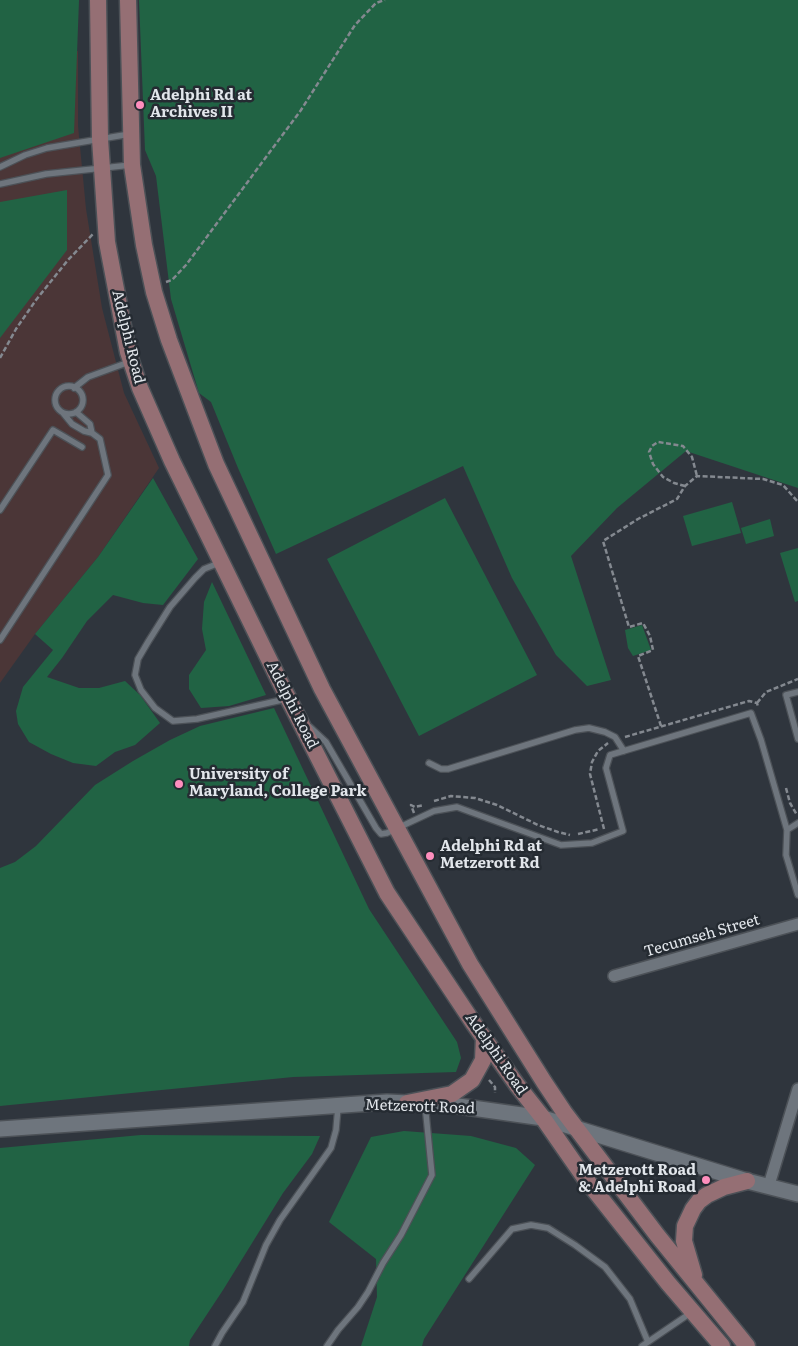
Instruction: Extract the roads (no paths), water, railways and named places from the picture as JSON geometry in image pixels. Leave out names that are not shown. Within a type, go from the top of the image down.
[{"type":"main road","name":"Adelphi Road","points":[[98,0],[100,139],[105,223],[116,291],[131,362],[140,388],[172,461],[288,698],[388,892],[517,1085],[543,1118],[584,1177],[722,1346]]},
{"type":"main road","name":"Adelphi Road","points":[[128,0],[132,165],[144,245],[153,287],[169,340],[216,464],[322,689],[470,964],[574,1126],[657,1235],[747,1346]]},
{"type":"main road","points":[[407,1103],[452,1094],[472,1080],[483,1060],[484,1037]]},
{"type":"main road","points":[[697,1284],[684,1241],[685,1226],[693,1209],[707,1195],[724,1187],[747,1181]]},
{"type":"street","name":"Tecumseh Street","points":[[614,976],[798,924]]},
{"type":"street","points":[[769,1185],[798,1089]]},
{"type":"street","name":"Metzerott Road","points":[[0,1129],[387,1102],[451,1105],[543,1118],[574,1126],[747,1181],[769,1185],[798,1194]]},
{"type":"lane","points":[[0,167],[25,155],[47,148],[132,133]]},
{"type":"lane","points":[[0,184],[46,174],[132,165]]},
{"type":"lane","points":[[74,388],[88,377],[131,362]]},
{"type":"lane","points":[[0,640],[108,475],[100,439],[92,433],[84,432],[72,424],[58,410],[56,405],[56,395],[64,387],[74,388],[81,394],[83,401],[81,408],[76,412],[63,413]]},
{"type":"lane","points":[[76,412],[90,424],[92,433]]},
{"type":"lane","points":[[0,510],[53,430],[82,447]]},
{"type":"lane","points":[[221,562],[204,569],[195,578],[170,608],[148,642],[138,659],[135,675],[141,690],[155,708],[173,721],[197,719],[288,698]]},
{"type":"lane","points":[[798,692],[786,695],[798,739]]},
{"type":"lane","points":[[297,715],[326,742],[381,834],[387,833],[434,810],[457,807],[561,844],[592,843],[623,831],[606,768],[610,756],[750,713],[761,740],[787,830],[786,855],[798,895]]},
{"type":"lane","points":[[429,763],[441,769],[448,769],[575,730],[589,728],[605,732],[618,739],[624,751]]},
{"type":"lane","points":[[787,830],[798,822]]},
{"type":"lane","points":[[327,1346],[368,1292],[383,1262],[401,1235],[432,1175],[425,1104]]},
{"type":"lane","points":[[215,1346],[243,1302],[266,1245],[280,1220],[331,1148],[336,1130],[338,1105]]},
{"type":"lane","points":[[469,1279],[512,1228],[531,1225],[548,1228],[604,1267],[630,1299],[648,1342]]},
{"type":"lane","points":[[642,1346],[693,1312]]},
{"type":"place","name":"Adelphi Rd at Archives II","points":[[140,105]]},
{"type":"place","name":"University of Maryland, College Park","points":[[179,784]]},
{"type":"place","name":"Adelphi Rd at Metzerott Rd","points":[[430,856]]},
{"type":"place","name":"Metzerott Road & Adelphi Road","points":[[706,1180]]}]
